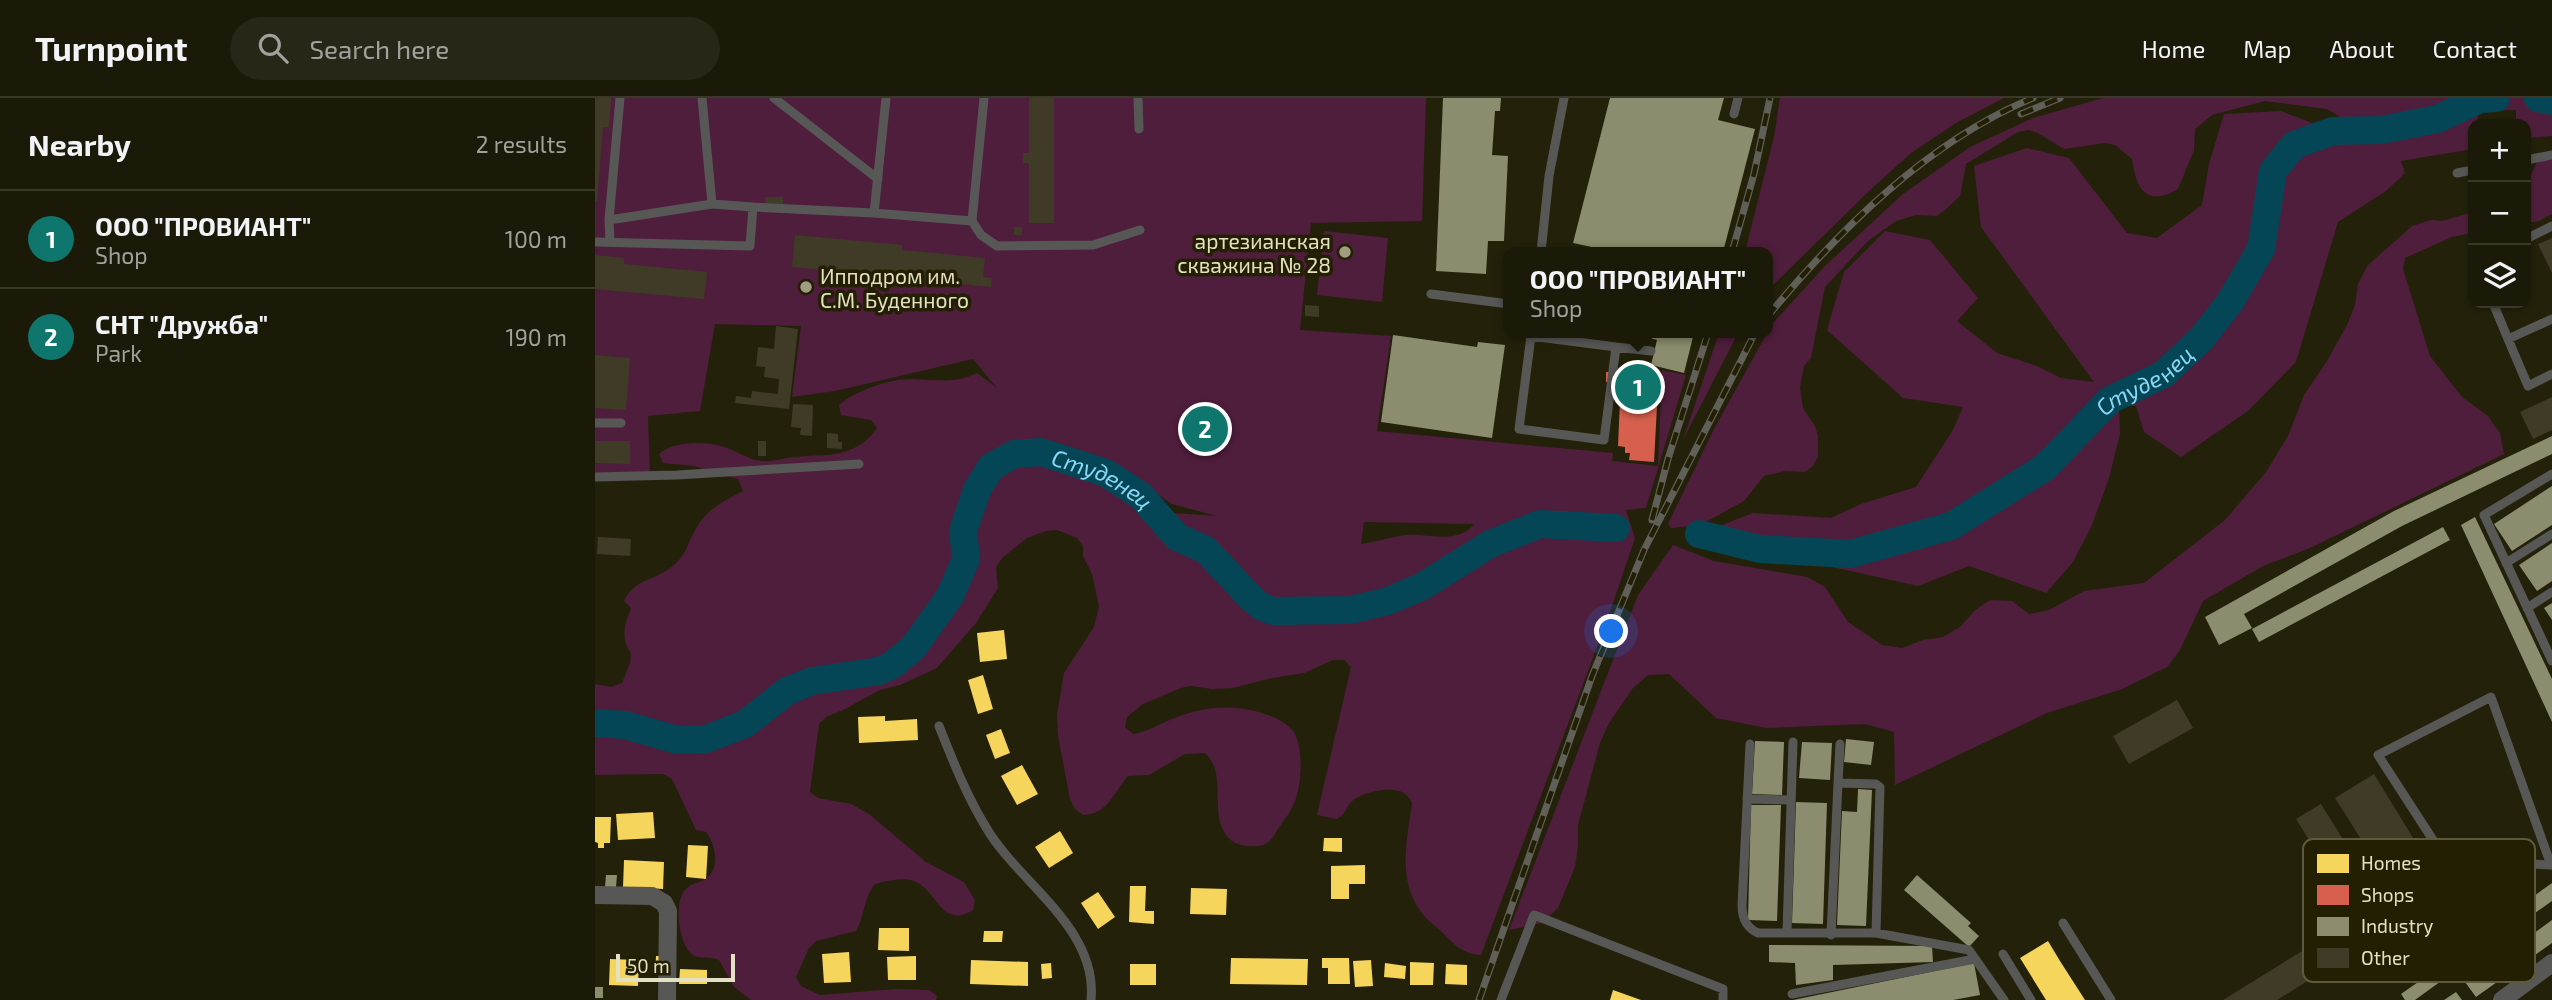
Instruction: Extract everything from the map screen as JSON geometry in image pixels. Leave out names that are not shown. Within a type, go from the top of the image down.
[{"type":"street","points":[[595,895],[652,896],[664,903],[668,911],[667,1000]]},
{"type":"street","points":[[2535,976],[2552,963]]},
{"type":"street","points":[[2503,1000],[2527,982]]},
{"type":"lane","points":[[610,241],[609,220],[620,98]]},
{"type":"lane","points":[[702,98],[712,204]]},
{"type":"lane","points":[[774,98],[878,179]]},
{"type":"lane","points":[[874,213],[887,98]]},
{"type":"lane","points":[[984,98],[972,221],[981,235],[997,246],[1093,245],[1140,230]]},
{"type":"lane","points":[[1138,98],[1139,129]]},
{"type":"lane","points":[[1542,247],[1549,176],[1564,98]]},
{"type":"lane","points":[[1734,114],[1738,98]]},
{"type":"lane","points":[[2531,159],[2552,155]]},
{"type":"lane","points":[[2457,173],[2468,171]]},
{"type":"lane","points":[[609,220],[712,204],[972,221]]},
{"type":"lane","points":[[595,243],[610,241],[750,246],[753,207]]},
{"type":"lane","points":[[2531,236],[2552,226]]},
{"type":"lane","points":[[1431,294],[1503,303]]},
{"type":"lane","points":[[2495,308],[2528,386],[2552,374]]},
{"type":"lane","points":[[2508,339],[2552,319]]},
{"type":"lane","points":[[1530,338],[1519,429],[1604,440],[1616,347]]},
{"type":"lane","points":[[1557,338],[1651,351]]},
{"type":"lane","points":[[595,423],[621,423]]},
{"type":"lane","points":[[595,477],[859,464]]},
{"type":"lane","points":[[2552,474],[2484,514],[2552,661]]},
{"type":"lane","points":[[2506,563],[2552,534]]},
{"type":"lane","points":[[2527,608],[2552,592]]},
{"type":"lane","points":[[2432,839],[2378,755],[2491,697],[2552,865]]},
{"type":"lane","points":[[939,726],[966,790],[988,831],[1055,910],[1078,943],[1093,982],[1091,1000]]},
{"type":"lane","points":[[1787,932],[1793,742]]},
{"type":"lane","points":[[1750,744],[1742,914],[1747,925],[1758,933],[1876,933],[1969,950],[2004,1000]]},
{"type":"lane","points":[[1831,934],[1840,744]]},
{"type":"lane","points":[[1839,783],[1876,784],[1881,787],[1876,933]]},
{"type":"lane","points":[[1747,799],[1791,800]]},
{"type":"lane","points":[[1501,1000],[1534,915],[1723,989],[1723,1000]]},
{"type":"lane","points":[[2063,923],[2111,1000]]},
{"type":"lane","points":[[2003,954],[2031,1000]]},
{"type":"lane","points":[[1792,994],[1975,959]]},
{"type":"shaded area","points":[[595,98],[1426,98],[1422,221],[1311,223],[1300,330],[1391,336],[1377,431],[1613,453],[1612,461],[1658,466],[1662,370],[1686,375],[1646,508],[1626,510],[1635,538],[1609,615],[1481,955],[1464,951],[1454,944],[1425,917],[1414,899],[1406,873],[1406,845],[1412,803],[1406,795],[1393,790],[1378,791],[1356,798],[1337,819],[1317,815],[1351,667],[1344,660],[1333,660],[1304,673],[1233,688],[1181,688],[1143,704],[1127,717],[1125,727],[1133,734],[1187,714],[1219,708],[1258,712],[1274,717],[1288,726],[1297,737],[1299,746],[1299,787],[1290,812],[1266,844],[1239,844],[1224,832],[1218,810],[1216,773],[1205,753],[1185,754],[1149,775],[1128,776],[1099,811],[1083,815],[1075,809],[1070,799],[1058,736],[1057,715],[1064,673],[1094,627],[1099,606],[1092,574],[1083,556],[1083,546],[1077,538],[1057,530],[1027,538],[1002,558],[996,567],[998,588],[976,623],[937,668],[900,685],[880,690],[826,717],[819,724],[810,792],[818,798],[851,804],[869,814],[926,862],[964,882],[975,900],[973,910],[963,915],[954,915],[947,912],[929,892],[914,881],[900,879],[875,884],[856,931],[816,941],[809,948],[796,977],[801,986],[820,995],[896,989],[929,990],[937,996],[936,1000],[751,1000],[734,987],[719,960],[693,955],[684,942],[679,923],[682,896],[689,886],[709,876],[715,864],[715,857],[709,837],[706,832],[696,830],[672,779],[663,774],[595,775],[595,684],[611,687],[622,683],[630,663],[631,653],[625,631],[631,608],[624,601],[640,583],[668,570],[679,560],[698,524],[709,512],[743,491],[738,479],[694,466],[663,463],[659,454],[680,444],[697,443],[721,446],[762,461],[840,453],[859,445],[877,428],[871,420],[841,415],[839,405],[864,390],[893,381],[953,380],[977,373],[997,388],[973,359],[835,391],[792,397],[801,326],[715,324],[700,411],[648,416],[650,473],[595,474]],"holes":[[[1076,450],[1130,476],[1172,504],[1217,516],[1172,513],[1084,459]],[[1364,522],[1474,524],[1460,534],[1451,536],[1405,535],[1361,544]]]},
{"type":"shaded area","points":[[1780,98],[2004,98],[1956,123],[1911,153],[1773,285],[1773,247],[1746,247],[1774,137]]},
{"type":"shaded area","points":[[2103,98],[2552,98],[2552,136],[2531,138],[2531,119],[2516,119],[2516,110],[2478,111],[2477,119],[2468,119],[2468,150],[2401,161],[2405,173],[2386,191],[2338,222],[2296,362],[2248,411],[2181,457],[2144,432],[2136,406],[2119,406],[2120,434],[2109,478],[2092,525],[2073,562],[2046,593],[1969,566],[1918,586],[1823,565],[1744,559],[1699,534],[1753,513],[1831,518],[1861,504],[1916,487],[1953,430],[1963,407],[1903,398],[1827,330],[1844,272],[1885,231],[1930,240],[1978,298],[1957,321],[1997,353],[2037,366],[2061,378],[2094,382],[1981,227],[1974,166],[2027,148],[2069,158],[2127,233],[2157,238],[2202,205],[2209,164],[2224,114],[2281,111],[2333,131],[2352,130],[2344,119],[2327,109],[2265,101],[2212,115],[2195,129],[2194,150],[2178,189],[2158,196],[2150,196],[2145,192],[2136,179],[2132,159],[2115,145],[2105,143],[2064,149],[2038,133],[2028,130],[2018,132],[1966,164],[1960,196],[1945,210],[1937,216],[1916,215],[1896,221],[1868,241],[1825,287],[1811,358],[1804,366],[1800,387],[1803,408],[1818,436],[1818,457],[1813,466],[1805,472],[1785,471],[1764,476],[1744,501],[1700,525],[1671,528],[1668,524],[1714,429],[1764,338],[1773,338],[1773,323],[1825,266],[1903,194],[1970,147],[2033,118]]},
{"type":"shaded area","points":[[2552,159],[2552,214],[2531,222],[2531,175],[2537,162]]},
{"type":"shaded area","points":[[2468,213],[2468,234],[2452,237],[2405,258],[2403,269],[2430,356],[2462,397],[2488,416],[2500,433],[2504,454],[2310,548],[2263,566],[2203,601],[2180,650],[2167,667],[2122,689],[2047,713],[1895,785],[1894,732],[1865,724],[1766,728],[1716,718],[1669,674],[1648,675],[1633,688],[1609,723],[1600,743],[1578,825],[1575,867],[1558,908],[1542,923],[1509,930],[1638,595],[1673,545],[1714,561],[1807,577],[1825,587],[1848,622],[1882,645],[1902,648],[1923,640],[1943,637],[1960,627],[1974,611],[1990,600],[2012,601],[2029,614],[2049,610],[2084,591],[2144,583],[2225,520],[2266,472],[2288,436],[2304,395],[2347,325],[2355,305],[2358,284],[2368,265],[2412,226],[2431,220],[2442,221]]},
{"type":"shaded area","points":[[1324,231],[1388,238],[1382,302],[1317,295]]},
{"type":"shaded area","points":[[1717,338],[1735,338],[1683,440]]},
{"type":"building: Homes","points":[[1004,630],[1007,659],[980,662],[977,633]]},
{"type":"building: Homes","points":[[983,675],[993,709],[978,714],[968,680]]},
{"type":"building: Homes","points":[[885,716],[885,721],[917,719],[918,740],[859,743],[858,717]]},
{"type":"building: Homes","points":[[1001,729],[1010,753],[995,759],[986,735]]},
{"type":"building: Homes","points":[[1022,765],[1038,794],[1017,805],[1001,776]]},
{"type":"building: Homes","points":[[653,812],[655,838],[618,840],[616,814]]},
{"type":"building: Homes","points":[[595,817],[611,817],[610,843],[604,843],[604,848],[598,848],[598,843],[595,842]]},
{"type":"building: Homes","points":[[1060,831],[1073,853],[1049,868],[1035,847]]},
{"type":"building: Homes","points":[[1324,838],[1342,838],[1342,852],[1323,851]]},
{"type":"building: Homes","points":[[688,845],[708,846],[706,879],[686,877]]},
{"type":"building: Homes","points":[[624,860],[664,862],[663,889],[623,887]]},
{"type":"building: Homes","points":[[1365,865],[1365,884],[1349,884],[1349,899],[1331,899],[1331,866]]},
{"type":"building: Homes","points":[[1130,886],[1146,886],[1145,911],[1154,911],[1154,924],[1129,922]]},
{"type":"building: Homes","points":[[1191,888],[1227,889],[1226,915],[1190,914]]},
{"type":"building: Homes","points":[[1098,892],[1115,917],[1098,929],[1081,903]]},
{"type":"building: Homes","points":[[879,928],[909,928],[909,951],[878,950]]},
{"type":"building: Homes","points":[[984,931],[1003,931],[1002,942],[983,942]]},
{"type":"building: Homes","points":[[2048,941],[2085,1000],[2046,1000],[2020,958]]},
{"type":"building: Homes","points":[[849,952],[851,982],[824,983],[822,954]]},
{"type":"building: Homes","points":[[656,956],[662,956],[662,973],[655,973]]},
{"type":"building: Homes","points":[[916,956],[916,980],[888,980],[887,957]]},
{"type":"building: Homes","points":[[1231,958],[1308,959],[1307,985],[1230,984]]},
{"type":"building: Homes","points":[[1322,958],[1349,958],[1350,984],[1328,984],[1328,968],[1322,968]]},
{"type":"building: Homes","points":[[610,959],[639,960],[638,986],[609,985]]},
{"type":"building: Homes","points":[[971,960],[1028,962],[1028,986],[970,984]]},
{"type":"building: Homes","points":[[1371,960],[1373,986],[1355,987],[1353,961]]},
{"type":"building: Homes","points":[[1410,962],[1434,963],[1433,985],[1410,985]]},
{"type":"building: Homes","points":[[1051,963],[1052,978],[1042,979],[1041,964]]},
{"type":"building: Homes","points":[[1385,963],[1406,966],[1405,979],[1384,977]]},
{"type":"building: Homes","points":[[1130,964],[1156,964],[1156,985],[1130,985]]},
{"type":"building: Homes","points":[[1446,964],[1467,965],[1467,985],[1445,984]]},
{"type":"building: Homes","points":[[680,969],[707,970],[707,984],[679,984]]},
{"type":"building: Homes","points":[[1613,990],[1641,1000],[1610,1000]]},
{"type":"building: Shops","points":[[1632,364],[1642,364],[1642,368],[1659,369],[1654,462],[1629,460],[1630,453],[1625,453],[1625,447],[1618,446],[1620,400],[1611,399],[1612,383],[1606,382],[1606,372],[1622,373],[1622,367],[1632,368]]},
{"type":"building: Industry","points":[[1443,98],[1501,98],[1500,111],[1495,111],[1492,155],[1508,156],[1504,241],[1488,241],[1486,274],[1436,271]]},
{"type":"building: Industry","points":[[1610,98],[1724,98],[1718,120],[1755,129],[1724,247],[1591,247],[1573,243]]},
{"type":"building: Industry","points":[[1393,335],[1477,347],[1478,342],[1505,345],[1492,438],[1381,422]]},
{"type":"building: Industry","points":[[1649,338],[1693,338],[1684,373],[1651,365],[1657,340]]},
{"type":"building: Industry","points":[[2552,436],[2552,454],[2402,526],[2244,614],[2252,628],[2219,645],[2205,617],[2394,511]]},
{"type":"building: Industry","points":[[2552,486],[2552,525],[2512,551],[2494,524]]},
{"type":"building: Industry","points":[[2475,517],[2552,679],[2552,722],[2461,525]]},
{"type":"building: Industry","points":[[2443,527],[2450,540],[2259,642],[2252,629]]},
{"type":"building: Industry","points":[[2552,543],[2552,581],[2537,591],[2519,565]]},
{"type":"building: Industry","points":[[2552,603],[2552,620],[2544,608]]},
{"type":"building: Industry","points":[[1846,739],[1874,742],[1871,765],[1844,762]]},
{"type":"building: Industry","points":[[1755,741],[1784,742],[1782,795],[1752,794]]},
{"type":"building: Industry","points":[[1802,742],[1832,743],[1830,780],[1799,778]]},
{"type":"building: Industry","points":[[1858,789],[1872,790],[1866,926],[1837,925],[1842,811],[1857,812]]},
{"type":"building: Industry","points":[[1796,802],[1827,803],[1823,924],[1792,923]]},
{"type":"building: Industry","points":[[1751,805],[1781,805],[1777,921],[1748,920]]},
{"type":"building: Industry","points":[[606,875],[617,875],[616,887],[605,887]]},
{"type":"building: Industry","points":[[1917,875],[1971,923],[1968,926],[1979,936],[1969,947],[1904,890]]},
{"type":"building: Industry","points":[[2552,883],[2552,901],[2535,913],[2535,895]]},
{"type":"building: Industry","points":[[2552,920],[2552,943],[2535,955],[2535,933]]},
{"type":"building: Industry","points":[[1769,945],[1932,946],[1933,962],[1833,965],[1833,980],[1796,985],[1795,963],[1769,962]]},
{"type":"building: Industry","points":[[1974,963],[1980,995],[1953,1000],[1793,1000]]},
{"type":"building: Industry","points":[[2418,982],[2440,982],[2415,1000],[2405,1000],[2401,994]]},
{"type":"building: Industry","points":[[2465,982],[2497,982],[2476,997]]},
{"type":"building: Industry","points":[[595,987],[603,987],[603,998],[595,998]]},
{"type":"building: Industry","points":[[2456,992],[2462,1000],[2444,1000]]},
{"type":"building: Other","points":[[595,98],[611,98],[609,127],[603,127],[597,201],[595,201]]},
{"type":"building: Other","points":[[1029,98],[1054,98],[1054,223],[1029,223],[1029,163],[1023,163],[1023,153],[1029,153]]},
{"type":"building: Other","points":[[765,197],[783,197],[783,204],[765,204]]},
{"type":"building: Other","points":[[1014,227],[1022,227],[1022,235],[1014,235]]},
{"type":"building: Other","points":[[795,235],[902,245],[902,250],[985,258],[983,277],[992,278],[991,287],[792,267]]},
{"type":"building: Other","points":[[2552,238],[2552,273],[2538,244]]},
{"type":"building: Other","name":"артезианская скважина № 28","points":[[1340,246],[1353,248],[1351,257],[1338,255]]},
{"type":"building: Other","points":[[595,255],[624,258],[624,264],[707,272],[704,299],[595,289]]},
{"type":"building: Other","points":[[1305,305],[1319,306],[1319,317],[1305,316]]},
{"type":"building: Other","points":[[776,326],[798,329],[789,409],[735,403],[736,396],[751,398],[752,391],[778,394],[779,379],[764,377],[765,367],[756,366],[758,347],[774,349]]},
{"type":"building: Other","points":[[595,355],[630,358],[626,410],[595,408]]},
{"type":"building: Other","points":[[2552,397],[2552,430],[2533,439],[2520,412]]},
{"type":"building: Other","points":[[793,404],[813,405],[812,436],[800,435],[801,428],[791,427]]},
{"type":"building: Other","points":[[827,433],[838,434],[842,449],[827,448]]},
{"type":"building: Other","points":[[595,441],[630,441],[630,464],[595,463]]},
{"type":"building: Other","points":[[758,441],[766,441],[766,456],[758,456]]},
{"type":"building: Other","points":[[598,537],[631,539],[630,556],[597,554]]},
{"type":"building: Other","points":[[2177,700],[2193,728],[2129,764],[2113,736]]},
{"type":"building: Other","points":[[2374,774],[2414,839],[2361,839],[2335,798]]},
{"type":"building: Other","points":[[2321,804],[2343,839],[2308,839],[2296,819]]},
{"type":"building: Other","points":[[2303,951],[2303,982],[2306,982],[2277,1000],[2223,1000]]},
{"type":"waterway","name":"Студенец","points":[[1699,534],[1760,549],[1850,554],[1951,526],[2044,468],[2110,400],[2164,374],[2202,338],[2230,302],[2261,249],[2273,171],[2294,145],[2333,131],[2381,130],[2437,119],[2480,99],[2496,98]]},
{"type":"waterway","name":"Студенец","points":[[2538,98],[2552,101]]},
{"type":"waterway","name":"Студенец","points":[[595,723],[625,725],[677,740],[706,739],[745,724],[787,691],[812,681],[879,671],[892,665],[913,648],[950,596],[966,559],[963,531],[977,490],[991,467],[1014,454],[1041,452],[1106,473],[1141,496],[1177,537],[1206,550],[1251,598],[1262,607],[1274,611],[1350,610],[1388,601],[1423,586],[1490,544],[1540,524],[1616,528]]},
{"type":"railway","points":[[1733,247],[1754,174],[1770,98]]},
{"type":"railway","points":[[1773,310],[1824,253],[1887,191],[1957,138],[1994,116],[2033,98]]},
{"type":"railway","points":[[2021,114],[2060,98]]},
{"type":"railway","points":[[1652,520],[1668,459],[1706,338]]},
{"type":"railway","points":[[1479,1000],[1592,676],[1644,550],[1752,338]]},
{"type":"place","name":"артезианская скважина № 28","points":[[1345,252]]},
{"type":"place","name":"Ипподром им. С.М. Буденного","points":[[806,287]]},
{"type":"place","name":"ООО \"ПРОВИАНТ\"","points":[[1638,387]]},
{"type":"place","name":"СНТ \"Дружба\"","points":[[1205,429]]}]
